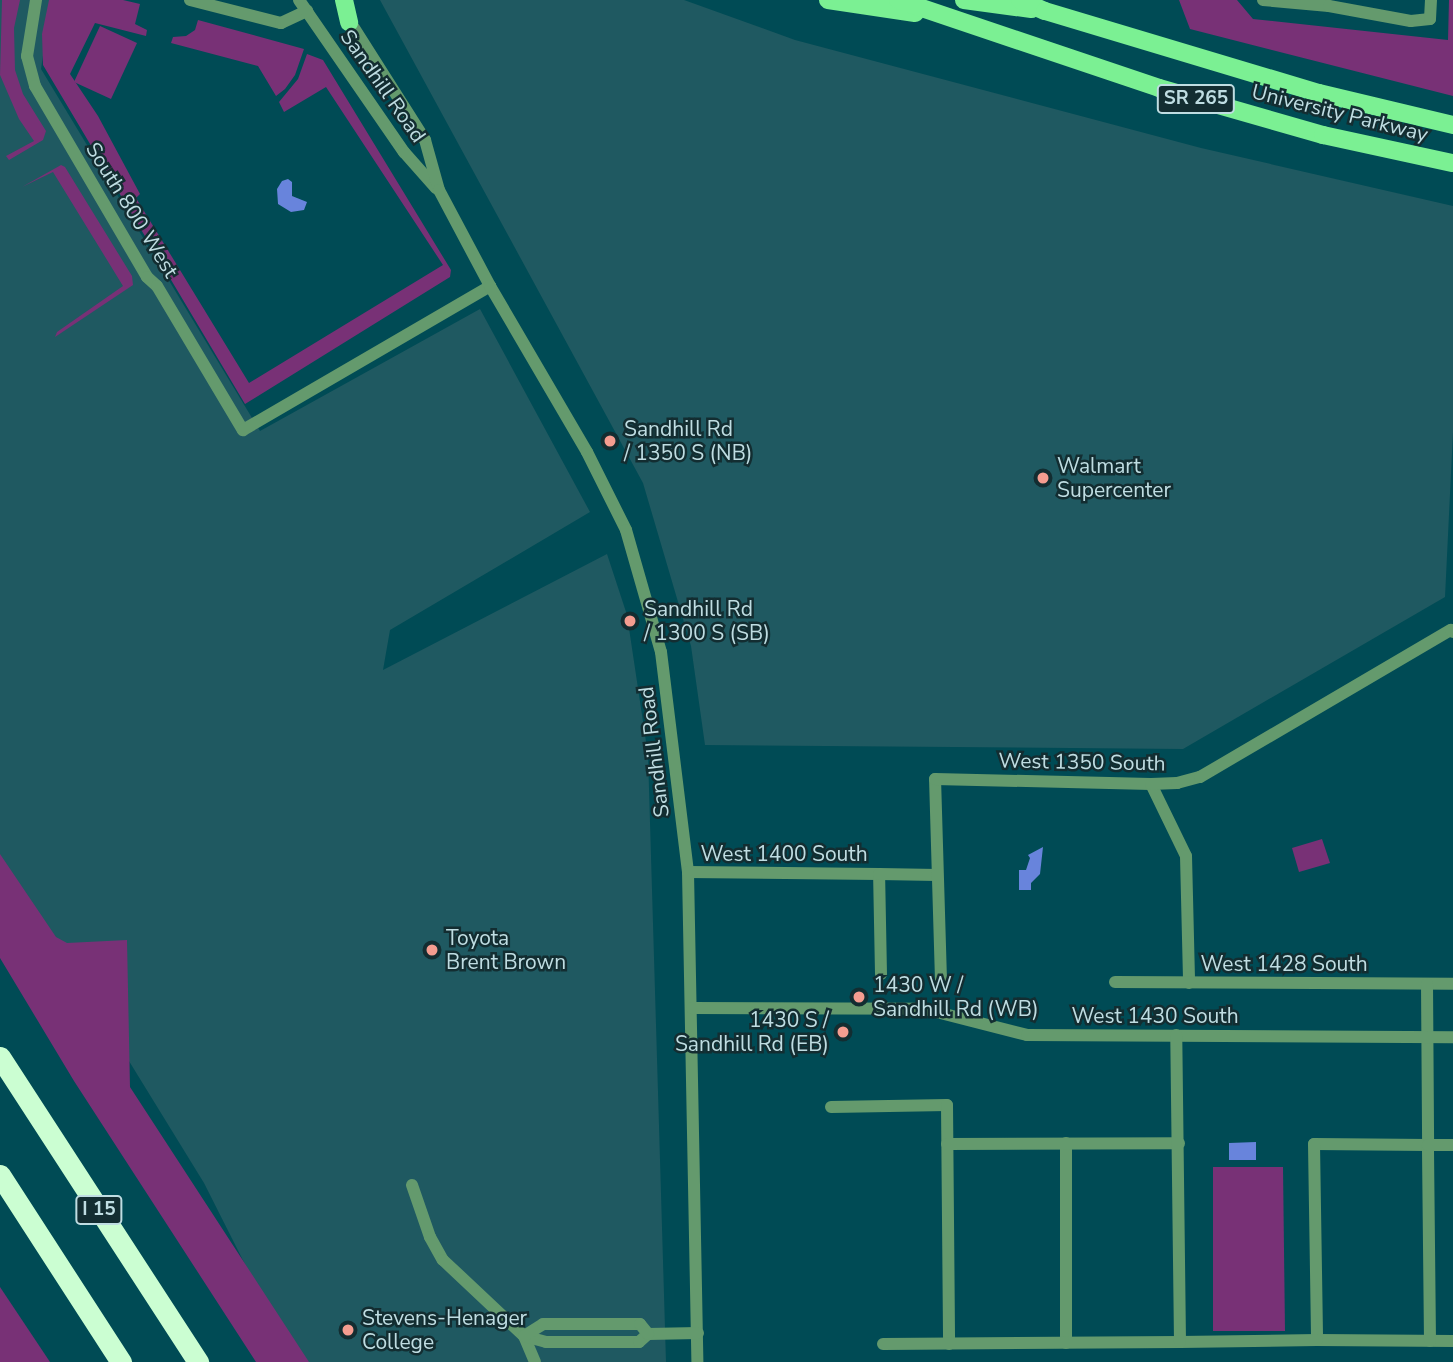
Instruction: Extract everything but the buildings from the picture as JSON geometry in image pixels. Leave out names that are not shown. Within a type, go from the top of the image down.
[{"type":"highway","name":"I 15","points":[[0,1057],[198,1362]]},
{"type":"highway","points":[[0,1175],[121,1362]]},
{"type":"main road","points":[[342,0],[348,22]]},
{"type":"main road","points":[[828,0],[945,17]]},
{"type":"main road","name":"University Parkway","points":[[898,0],[1103,71],[1247,114],[1323,135],[1453,163]]},
{"type":"main road","points":[[964,0],[1045,11]]},
{"type":"main road","name":"University Parkway","points":[[1020,0],[1045,11],[1319,93],[1453,125]]},
{"type":"street","name":"South 800 West","points":[[36,0],[27,56],[35,86],[147,277],[157,286],[243,430],[490,286]]},
{"type":"street","points":[[190,0],[281,23],[307,11]]},
{"type":"street","name":"Sandhill Road","points":[[299,0],[404,152],[439,190]]},
{"type":"street","points":[[1263,0],[1329,6],[1411,21],[1430,19],[1431,0]]},
{"type":"street","name":"Sandhill Road","points":[[348,22],[425,140],[439,190],[490,286],[587,452],[626,530],[661,652],[688,873],[697,1362]]},
{"type":"street","name":"West 1350 South","points":[[937,874],[935,779],[1151,784],[1200,777],[1452,631]]},
{"type":"street","points":[[1151,784],[1186,856],[1189,983]]},
{"type":"street","name":"West 1400 South","points":[[688,873],[937,874]]},
{"type":"street","points":[[879,874],[881,974]]},
{"type":"street","points":[[937,874],[940,894],[941,980]]},
{"type":"street","name":"West 1428 South","points":[[1115,982],[1453,984]]},
{"type":"street","points":[[1427,984],[1430,1340]]},
{"type":"street","name":"West 1430 South","points":[[692,1008],[925,1009],[1027,1035],[1453,1037]]},
{"type":"street","points":[[1176,1035],[1180,1342]]},
{"type":"street","points":[[831,1107],[947,1105],[949,1344]]},
{"type":"street","points":[[1066,1143],[1066,1343]]},
{"type":"street","points":[[947,1144],[1179,1143]]},
{"type":"street","points":[[1317,1340],[1314,1144],[1453,1145]]},
{"type":"street","points":[[412,1185],[430,1237],[443,1260],[524,1336],[535,1362]]},
{"type":"street","points":[[524,1336],[543,1324],[640,1324],[648,1334]]},
{"type":"street","points":[[524,1336],[546,1342],[639,1342],[648,1334],[698,1333]]},
{"type":"street","points":[[883,1344],[1453,1341]]},
{"type":"shaded area","points":[[0,0],[51,0],[41,69],[260,431],[480,309],[590,512],[390,630],[383,670],[607,554],[627,615],[648,755],[666,1362],[305,1362],[263,1300],[204,1183],[81,983],[0,863]]},
{"type":"shaded area","points":[[2,0],[20,0],[14,28],[15,70],[23,94],[46,131],[43,140],[9,160],[6,156],[34,141],[19,119],[0,75]]},
{"type":"shaded area","points":[[49,0],[123,0],[140,4],[135,24],[147,30],[146,36],[95,23],[70,74],[98,116],[140,194],[136,198],[249,383],[443,265],[326,87],[284,112],[279,102],[298,79],[307,54],[323,60],[451,270],[450,277],[245,404],[43,65],[42,34]]},
{"type":"shaded area","points":[[380,0],[684,0],[795,40],[1201,148],[1453,206],[1453,432],[1445,597],[1183,749],[705,745],[691,646],[643,483]]},
{"type":"shaded area","points":[[1179,0],[1237,0],[1253,19],[1448,40],[1449,0],[1453,0],[1453,96],[1190,29]]},
{"type":"shaded area","points":[[198,20],[304,49],[295,75],[276,96],[258,66],[171,43],[173,37],[186,36],[195,30]]},
{"type":"shaded area","points":[[100,26],[137,43],[111,99],[74,82]]},
{"type":"shaded area","points":[[61,165],[65,167],[132,276],[133,285],[55,337],[57,332],[123,286],[53,172],[22,187]]},
{"type":"shaded area","points":[[1322,839],[1330,863],[1299,872],[1292,848]]},
{"type":"shaded area","points":[[0,854],[56,937],[67,943],[127,940],[130,1087],[309,1362],[256,1362],[74,1081],[0,958]]},
{"type":"shaded area","points":[[1213,1167],[1283,1167],[1285,1331],[1213,1331]]},
{"type":"shaded area","points":[[0,1287],[50,1362],[0,1362]]},
{"type":"water","points":[[288,179],[292,182],[292,196],[307,202],[304,210],[291,212],[278,204],[277,189],[282,181]]},
{"type":"water","points":[[1043,847],[1040,874],[1031,883],[1031,890],[1019,890],[1019,870],[1026,870],[1030,858],[1028,855]]},
{"type":"water","points":[[1256,1142],[1256,1160],[1229,1160],[1229,1143]]},
{"type":"place","name":"Sandhill Rd / 1350 S (NB)","points":[[610,441]]},
{"type":"place","name":"Walmart Supercenter","points":[[1043,478]]},
{"type":"place","name":"Sandhill Rd / 1300 S (SB)","points":[[630,621]]},
{"type":"place","name":"Toyota Brent Brown","points":[[432,950]]},
{"type":"place","name":"1430 W / Sandhill Rd (WB)","points":[[859,997]]},
{"type":"place","name":"1430 S / Sandhill Rd (EB)","points":[[843,1032]]},
{"type":"place","name":"Stevens-Henager College","points":[[348,1330]]}]
